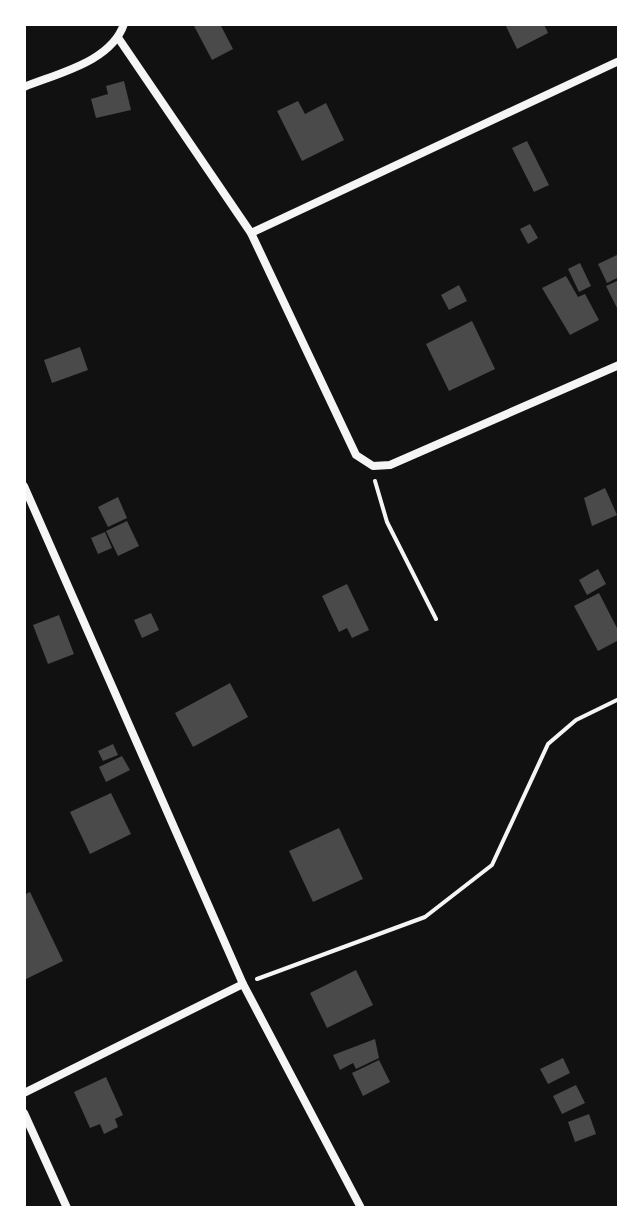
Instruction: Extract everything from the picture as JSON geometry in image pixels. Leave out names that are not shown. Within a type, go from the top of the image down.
[{"type":"street","points":[[24,87],[92,59],[119,39],[124,24]]},
{"type":"street","points":[[119,39],[251,233],[356,455],[373,466],[390,465],[619,365]]},
{"type":"street","points":[[251,233],[619,61]]},
{"type":"street","points":[[24,488],[243,984],[361,1208]]},
{"type":"street","points":[[24,1093],[243,984]]},
{"type":"street","points":[[24,1113],[67,1208]]},
{"type":"path","points":[[373,466],[377,497],[436,619]]},
{"type":"path","points":[[243,984],[425,917],[492,865],[548,744],[576,720],[619,699]]},
{"type":"building","points":[[193,24],[220,24],[233,49],[212,60]]},
{"type":"building","points":[[505,24],[544,24],[548,33],[517,49]]},
{"type":"building","points":[[124,81],[131,110],[96,118],[91,99],[108,94],[106,86]]},
{"type":"building","points":[[298,101],[305,114],[326,103],[344,140],[302,161],[277,111]]},
{"type":"building","points":[[527,141],[549,185],[534,192],[512,148]]},
{"type":"building","points":[[530,224],[538,238],[528,244],[520,229]]},
{"type":"building","points":[[619,254],[619,277],[607,283],[598,264]]},
{"type":"building","points":[[580,263],[591,286],[579,292],[568,269]]},
{"type":"building","points":[[566,276],[578,297],[585,294],[599,320],[570,335],[542,288]]},
{"type":"building","points":[[619,280],[619,312],[606,286]]},
{"type":"building","points":[[459,285],[467,301],[449,310],[441,295]]},
{"type":"building","points":[[472,321],[495,369],[449,391],[426,344]]},
{"type":"building","points":[[80,347],[88,370],[52,383],[44,360]]},
{"type":"building","points":[[605,488],[617,515],[592,526],[584,498]]},
{"type":"building","points":[[118,497],[127,518],[108,527],[98,507]]},
{"type":"building","points":[[127,521],[139,546],[118,556],[106,531]]},
{"type":"building","points":[[105,532],[112,548],[98,554],[91,538]]},
{"type":"building","points":[[598,569],[606,584],[587,595],[579,580]]},
{"type":"building","points":[[347,584],[369,630],[352,638],[347,628],[339,632],[322,596]]},
{"type":"building","points":[[599,593],[619,632],[619,640],[598,651],[574,606]]},
{"type":"building","points":[[151,613],[159,630],[142,638],[134,620]]},
{"type":"building","points":[[59,615],[74,654],[48,664],[33,625]]},
{"type":"building","points":[[230,683],[248,717],[193,747],[175,713]]},
{"type":"building","points":[[113,744],[118,755],[103,761],[98,751]]},
{"type":"building","points":[[122,756],[130,770],[106,782],[99,767]]},
{"type":"building","points":[[111,793],[131,834],[90,854],[70,812]]},
{"type":"building","points":[[339,828],[363,879],[313,902],[289,851]]},
{"type":"building","points":[[30,892],[63,961],[24,980],[24,895]]},
{"type":"building","points":[[356,970],[373,1005],[327,1028],[310,993]]},
{"type":"building","points":[[375,1039],[379,1058],[356,1069],[353,1063],[340,1070],[333,1055]]},
{"type":"building","points":[[563,1058],[570,1073],[548,1084],[540,1069]]},
{"type":"building","points":[[379,1060],[390,1082],[363,1096],[352,1073]]},
{"type":"building","points":[[106,1077],[123,1115],[115,1119],[118,1127],[104,1134],[100,1124],[90,1128],[74,1092]]},
{"type":"building","points":[[576,1085],[585,1103],[562,1114],[553,1096]]},
{"type":"building","points":[[589,1114],[596,1134],[575,1142],[568,1122]]}]
